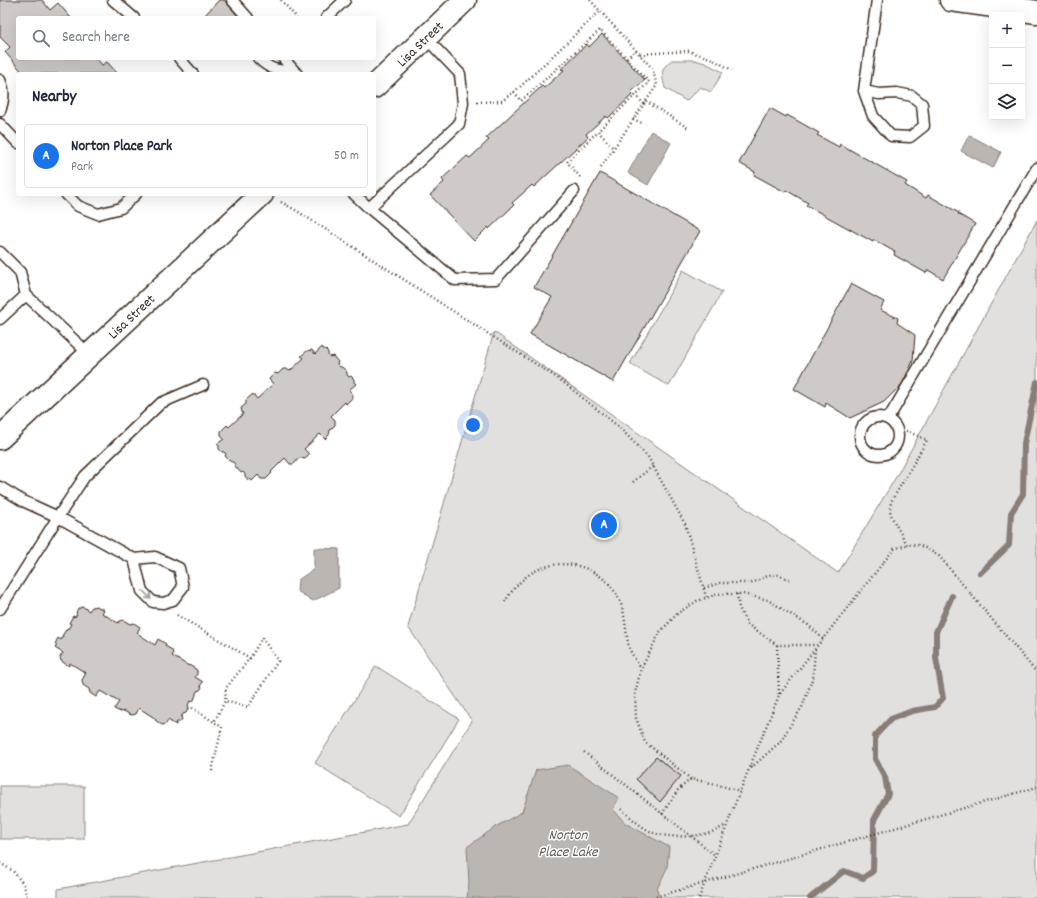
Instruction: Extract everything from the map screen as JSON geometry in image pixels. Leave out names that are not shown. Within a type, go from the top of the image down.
[{"type":"street","name":"Lisa Street","points":[[376,85],[465,0]]},
{"type":"street","points":[[951,0],[1037,12]]},
{"type":"street","name":"Lisa Street","points":[[0,438],[90,355],[270,197]]},
{"type":"lane","points":[[113,0],[132,16]]},
{"type":"lane","points":[[232,0],[246,16]]},
{"type":"lane","points":[[328,16],[345,0]]},
{"type":"lane","points":[[864,92],[879,94],[897,93],[912,96],[922,104],[924,126],[910,137],[891,136],[873,116],[864,92],[877,0]]},
{"type":"lane","points":[[369,208],[459,124],[463,103],[460,74],[426,38]]},
{"type":"lane","points":[[181,60],[191,72]]},
{"type":"lane","points":[[261,60],[272,69],[296,72]]},
{"type":"lane","points":[[285,60],[296,72]]},
{"type":"lane","points":[[0,80],[4,90],[4,100],[0,111]]},
{"type":"lane","points":[[0,124],[16,141]]},
{"type":"lane","points":[[888,419],[1037,168]]},
{"type":"lane","points":[[356,196],[455,280],[496,279],[574,191]]},
{"type":"lane","points":[[68,196],[78,206],[98,214],[121,208],[134,196]]},
{"type":"lane","points":[[0,252],[20,272],[26,295],[90,355]]},
{"type":"lane","points":[[0,319],[26,295]]},
{"type":"lane","points":[[0,609],[85,476],[161,403],[203,385]]},
{"type":"lane","points":[[881,416],[888,419],[898,430],[896,445],[891,451],[884,454],[877,455],[870,453],[864,448],[860,441],[862,426],[874,417],[881,416]]},
{"type":"lane","points":[[0,487],[134,559],[156,557],[179,568],[183,587],[173,600],[163,603],[153,602],[142,591],[134,559]]},
{"type":"path","points":[[281,0],[295,16]]},
{"type":"path","points":[[590,0],[652,68],[657,85],[601,167]]},
{"type":"path","points":[[463,103],[502,101],[521,86],[600,11]]},
{"type":"path","points":[[514,92],[521,102],[600,30],[650,82],[567,162],[584,181]]},
{"type":"path","points":[[627,58],[636,50]]},
{"type":"path","points":[[639,54],[688,51],[710,58],[732,70]]},
{"type":"path","points":[[635,95],[645,103],[688,128]]},
{"type":"path","points":[[633,119],[644,124]]},
{"type":"path","points":[[598,131],[614,148]]},
{"type":"path","points":[[270,197],[297,211],[559,379],[619,427],[648,457],[685,524],[706,597]]},
{"type":"path","points":[[898,430],[907,431],[927,440],[892,498],[890,509],[907,545]]},
{"type":"path","points":[[633,482],[653,466]]},
{"type":"path","points":[[699,898],[779,695],[894,550],[907,545],[921,545],[939,556],[1037,674]]},
{"type":"path","points":[[505,602],[521,581],[537,570],[555,564],[574,564],[592,570],[607,581],[618,597],[624,615],[630,648],[641,669]]},
{"type":"path","points":[[704,588],[720,583],[752,583],[770,575],[778,575],[791,580]]},
{"type":"path","points":[[740,792],[711,783],[691,779],[645,742],[636,718],[635,693],[641,669],[660,632],[678,613],[697,601],[718,594],[744,594],[768,600],[808,625],[823,639]]},
{"type":"path","points":[[737,594],[739,608],[747,624],[777,644],[818,646]]},
{"type":"path","points":[[175,614],[250,658]]},
{"type":"path","points":[[214,722],[225,701],[226,688],[250,658],[262,638],[278,661],[248,707],[225,701]]},
{"type":"path","points":[[777,644],[779,695]]},
{"type":"path","points":[[749,770],[780,742],[802,707],[813,677],[815,649]]},
{"type":"path","points":[[192,708],[222,727],[212,770]]},
{"type":"path","points":[[584,752],[715,855]]},
{"type":"path","points":[[662,814],[678,790],[691,779]]},
{"type":"path","points":[[652,898],[1037,787]]},
{"type":"path","points":[[621,809],[640,825],[653,832],[667,836],[689,836],[708,833],[727,825]]},
{"type":"path","points":[[0,863],[13,871],[24,885],[27,898]]},
{"type":"shaded area","points":[[672,60],[695,60],[723,72],[711,92],[700,87],[686,101],[665,88],[662,72],[665,66]]},
{"type":"shaded area","points":[[1037,220],[1037,898],[58,898],[58,889],[408,824],[472,721],[408,627],[494,332],[838,573],[896,477]]},
{"type":"shaded area","points":[[683,270],[722,292],[669,386],[630,364]]},
{"type":"shaded area","points":[[376,666],[459,719],[399,816],[315,763]]},
{"type":"shaded area","points":[[0,786],[84,786],[84,839],[0,839]]},
{"type":"water","points":[[651,131],[671,143],[648,185],[628,173]]},
{"type":"water","points":[[969,135],[1001,152],[993,168],[961,151]]},
{"type":"water","points":[[314,548],[339,549],[339,588],[313,601],[297,591],[298,580],[314,569]]},
{"type":"water","name":"Norton Place Lake","points":[[568,765],[619,798],[613,809],[625,823],[669,847],[667,868],[657,889],[659,898],[467,898],[469,883],[467,847],[497,826],[522,812],[536,770]]},
{"type":"building","points":[[0,0],[42,0],[50,10],[58,3],[69,16],[16,16],[16,60],[98,60],[102,65],[107,62],[116,72],[22,72],[5,52],[10,47],[0,37]]},
{"type":"building","points":[[219,0],[224,0],[238,16],[206,16],[205,15]]},
{"type":"building","points":[[602,34],[645,80],[631,92],[633,94],[608,118],[606,116],[586,134],[588,137],[534,187],[532,185],[512,203],[514,205],[474,241],[430,195],[444,182],[442,179],[467,156],[470,158],[489,140],[486,138],[542,86],[544,88],[564,70],[561,69],[587,44],[589,47]]},
{"type":"building","points":[[770,108],[786,117],[787,115],[819,133],[817,135],[839,147],[840,144],[907,182],[905,185],[926,198],[928,195],[975,224],[943,279],[928,270],[926,273],[894,255],[895,252],[874,240],[873,242],[806,205],[808,203],[786,190],[785,192],[754,175],[755,172],[739,163]]},
{"type":"building","points":[[600,173],[700,231],[613,382],[530,334],[552,297],[534,287]]},
{"type":"building","points":[[851,284],[884,302],[880,310],[898,318],[897,323],[915,335],[913,361],[902,384],[884,402],[850,418],[826,403],[825,407],[794,389]]},
{"type":"building","points":[[322,347],[328,352],[330,357],[333,356],[338,362],[337,364],[347,372],[349,377],[351,376],[354,379],[356,384],[349,390],[352,393],[352,398],[346,404],[345,402],[331,416],[335,420],[335,425],[330,430],[329,435],[325,439],[320,434],[304,449],[309,454],[305,459],[299,458],[294,464],[290,464],[285,458],[266,479],[261,479],[258,475],[252,481],[250,479],[248,480],[245,474],[243,472],[241,473],[235,464],[225,456],[226,454],[219,449],[217,444],[224,439],[221,436],[221,431],[227,425],[229,427],[243,414],[241,408],[246,404],[246,400],[253,394],[257,399],[273,384],[269,379],[275,373],[278,374],[283,369],[290,371],[304,358],[301,356],[307,351],[312,350],[315,354]]},
{"type":"building","points":[[82,606],[89,611],[92,607],[96,606],[104,610],[102,613],[118,623],[123,620],[130,624],[134,623],[140,627],[137,633],[155,645],[158,639],[172,650],[172,656],[197,670],[195,677],[203,682],[200,686],[202,687],[197,691],[193,702],[190,701],[188,705],[189,707],[186,713],[181,717],[182,719],[180,722],[177,722],[176,725],[168,720],[166,724],[162,725],[155,720],[156,719],[139,708],[136,714],[131,715],[124,711],[121,712],[114,709],[119,702],[100,691],[96,697],[90,693],[89,689],[83,685],[82,680],[86,673],[70,663],[69,666],[61,661],[60,657],[63,653],[55,648],[57,645],[55,644],[58,638],[61,640],[67,628],[68,629],[71,624],[69,623],[73,616],[75,617],[78,608],[81,608]]},
{"type":"building","points":[[656,757],[681,776],[660,802],[636,779]]},
{"type":"waterway","points":[[980,573],[1009,545],[1011,513],[1023,494],[1024,443],[1037,382]]},
{"type":"waterway","points":[[810,898],[844,871],[863,878],[873,871],[874,820],[888,794],[885,777],[875,759],[875,736],[891,719],[912,711],[935,707],[943,698],[936,658],[936,632],[952,596]]},
{"type":"place","name":"Norton Place Park","points":[[604,525]]}]
